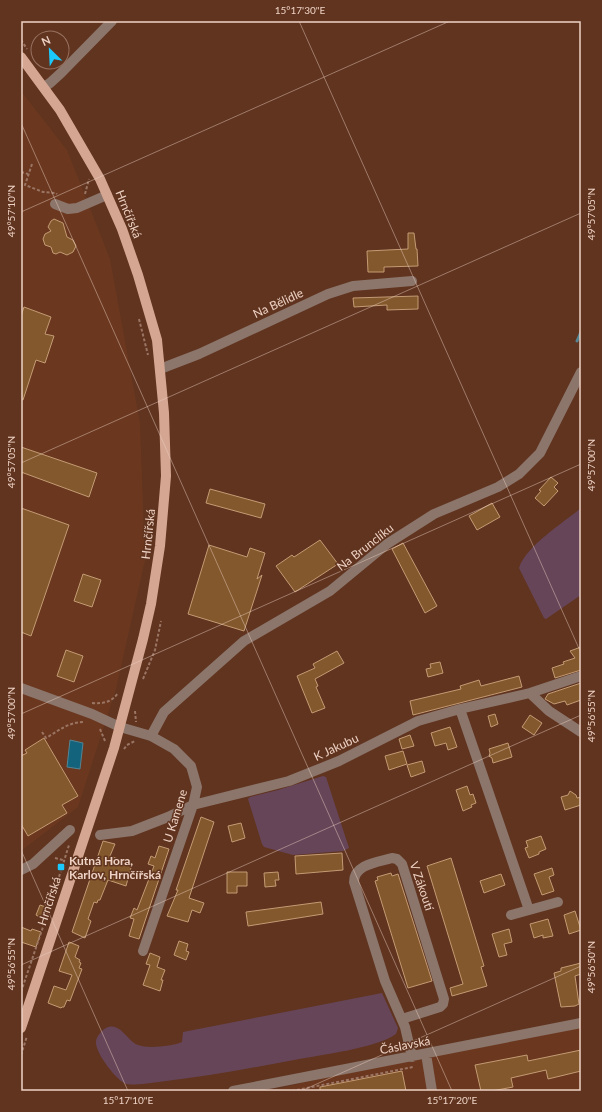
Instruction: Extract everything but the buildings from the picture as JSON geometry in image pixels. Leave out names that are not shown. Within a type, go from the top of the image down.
[{"type":"main road","name":"Hrnčířská","points":[[21,1028],[120,727],[151,604],[163,523],[166,476],[164,413],[157,340],[138,275],[122,229],[91,163],[26,55]]},
{"type":"street","points":[[44,87],[61,73],[112,21]]},
{"type":"street","points":[[57,201],[68,209],[77,208],[107,195]]},
{"type":"street","name":"Na Bělidle","points":[[160,368],[199,354],[328,294],[353,286],[412,281]]},
{"type":"street","name":"Na Brunclíku","points":[[151,736],[164,712],[244,641],[330,591],[387,544],[434,514],[498,487],[519,474],[540,453],[578,385],[581,372]]},
{"type":"street","name":"K Jakubu","points":[[100,835],[132,831],[168,818],[194,805],[289,781],[339,761],[418,721],[460,709],[530,693],[581,676]]},
{"type":"street","name":"U Kamene","points":[[21,688],[92,714],[120,727],[151,736],[174,748],[191,766],[197,786],[194,805],[142,951]]},
{"type":"street","points":[[530,693],[549,711],[581,732]]},
{"type":"street","points":[[460,709],[529,910]]},
{"type":"street","points":[[21,870],[32,864],[70,830]]},
{"type":"street","name":"V Zákoutí","points":[[402,1019],[440,1007],[443,1004],[444,999],[402,864],[397,859],[392,858],[360,868],[355,873],[354,882],[385,981],[402,1019],[412,1056]]},
{"type":"street","points":[[511,915],[558,902]]},
{"type":"street","name":"Čáslavská","points":[[233,1091],[581,1023]]},
{"type":"street","points":[[426,1054],[432,1091]]},
{"type":"path","points":[[21,40],[26,55]]},
{"type":"path","points":[[32,164],[24,185],[42,192],[56,193],[57,201]]},
{"type":"path","points":[[21,172],[28,174]]},
{"type":"path","points":[[84,206],[80,199],[86,191],[89,177]]},
{"type":"path","points":[[138,313],[148,357]]},
{"type":"path","points":[[91,703],[103,703],[110,701],[115,698],[120,688]]},
{"type":"path","points":[[292,1091],[428,1064]]},
{"type":"shaded area","points":[[21,91],[67,150],[110,259],[140,423],[145,560],[116,689],[78,807],[21,851]]},
{"type":"shaded area","points":[[581,508],[581,595],[546,619],[544,618],[519,568],[529,551],[537,543]]},
{"type":"shaded area","points":[[323,776],[326,777],[349,848],[343,851],[293,855],[264,847],[248,799],[250,797]]},
{"type":"shaded area","points":[[382,993],[398,1028],[396,1034],[387,1039],[362,1047],[333,1053],[214,1074],[147,1084],[127,1084],[118,1078],[107,1066],[99,1052],[96,1042],[102,1031],[106,1028],[115,1027],[138,1045],[148,1047],[167,1046],[182,1042],[183,1032]]},
{"type":"shaded area","points":[[581,1023],[581,1091],[269,1091],[412,1057]]},
{"type":"water","points":[[70,740],[83,743],[80,769],[67,767]]},
{"type":"waterway","points":[[577,341],[581,332]]},
{"type":"place","name":"Kutná Hora, Karlov, Hrnčířská","points":[[61,867]]}]
